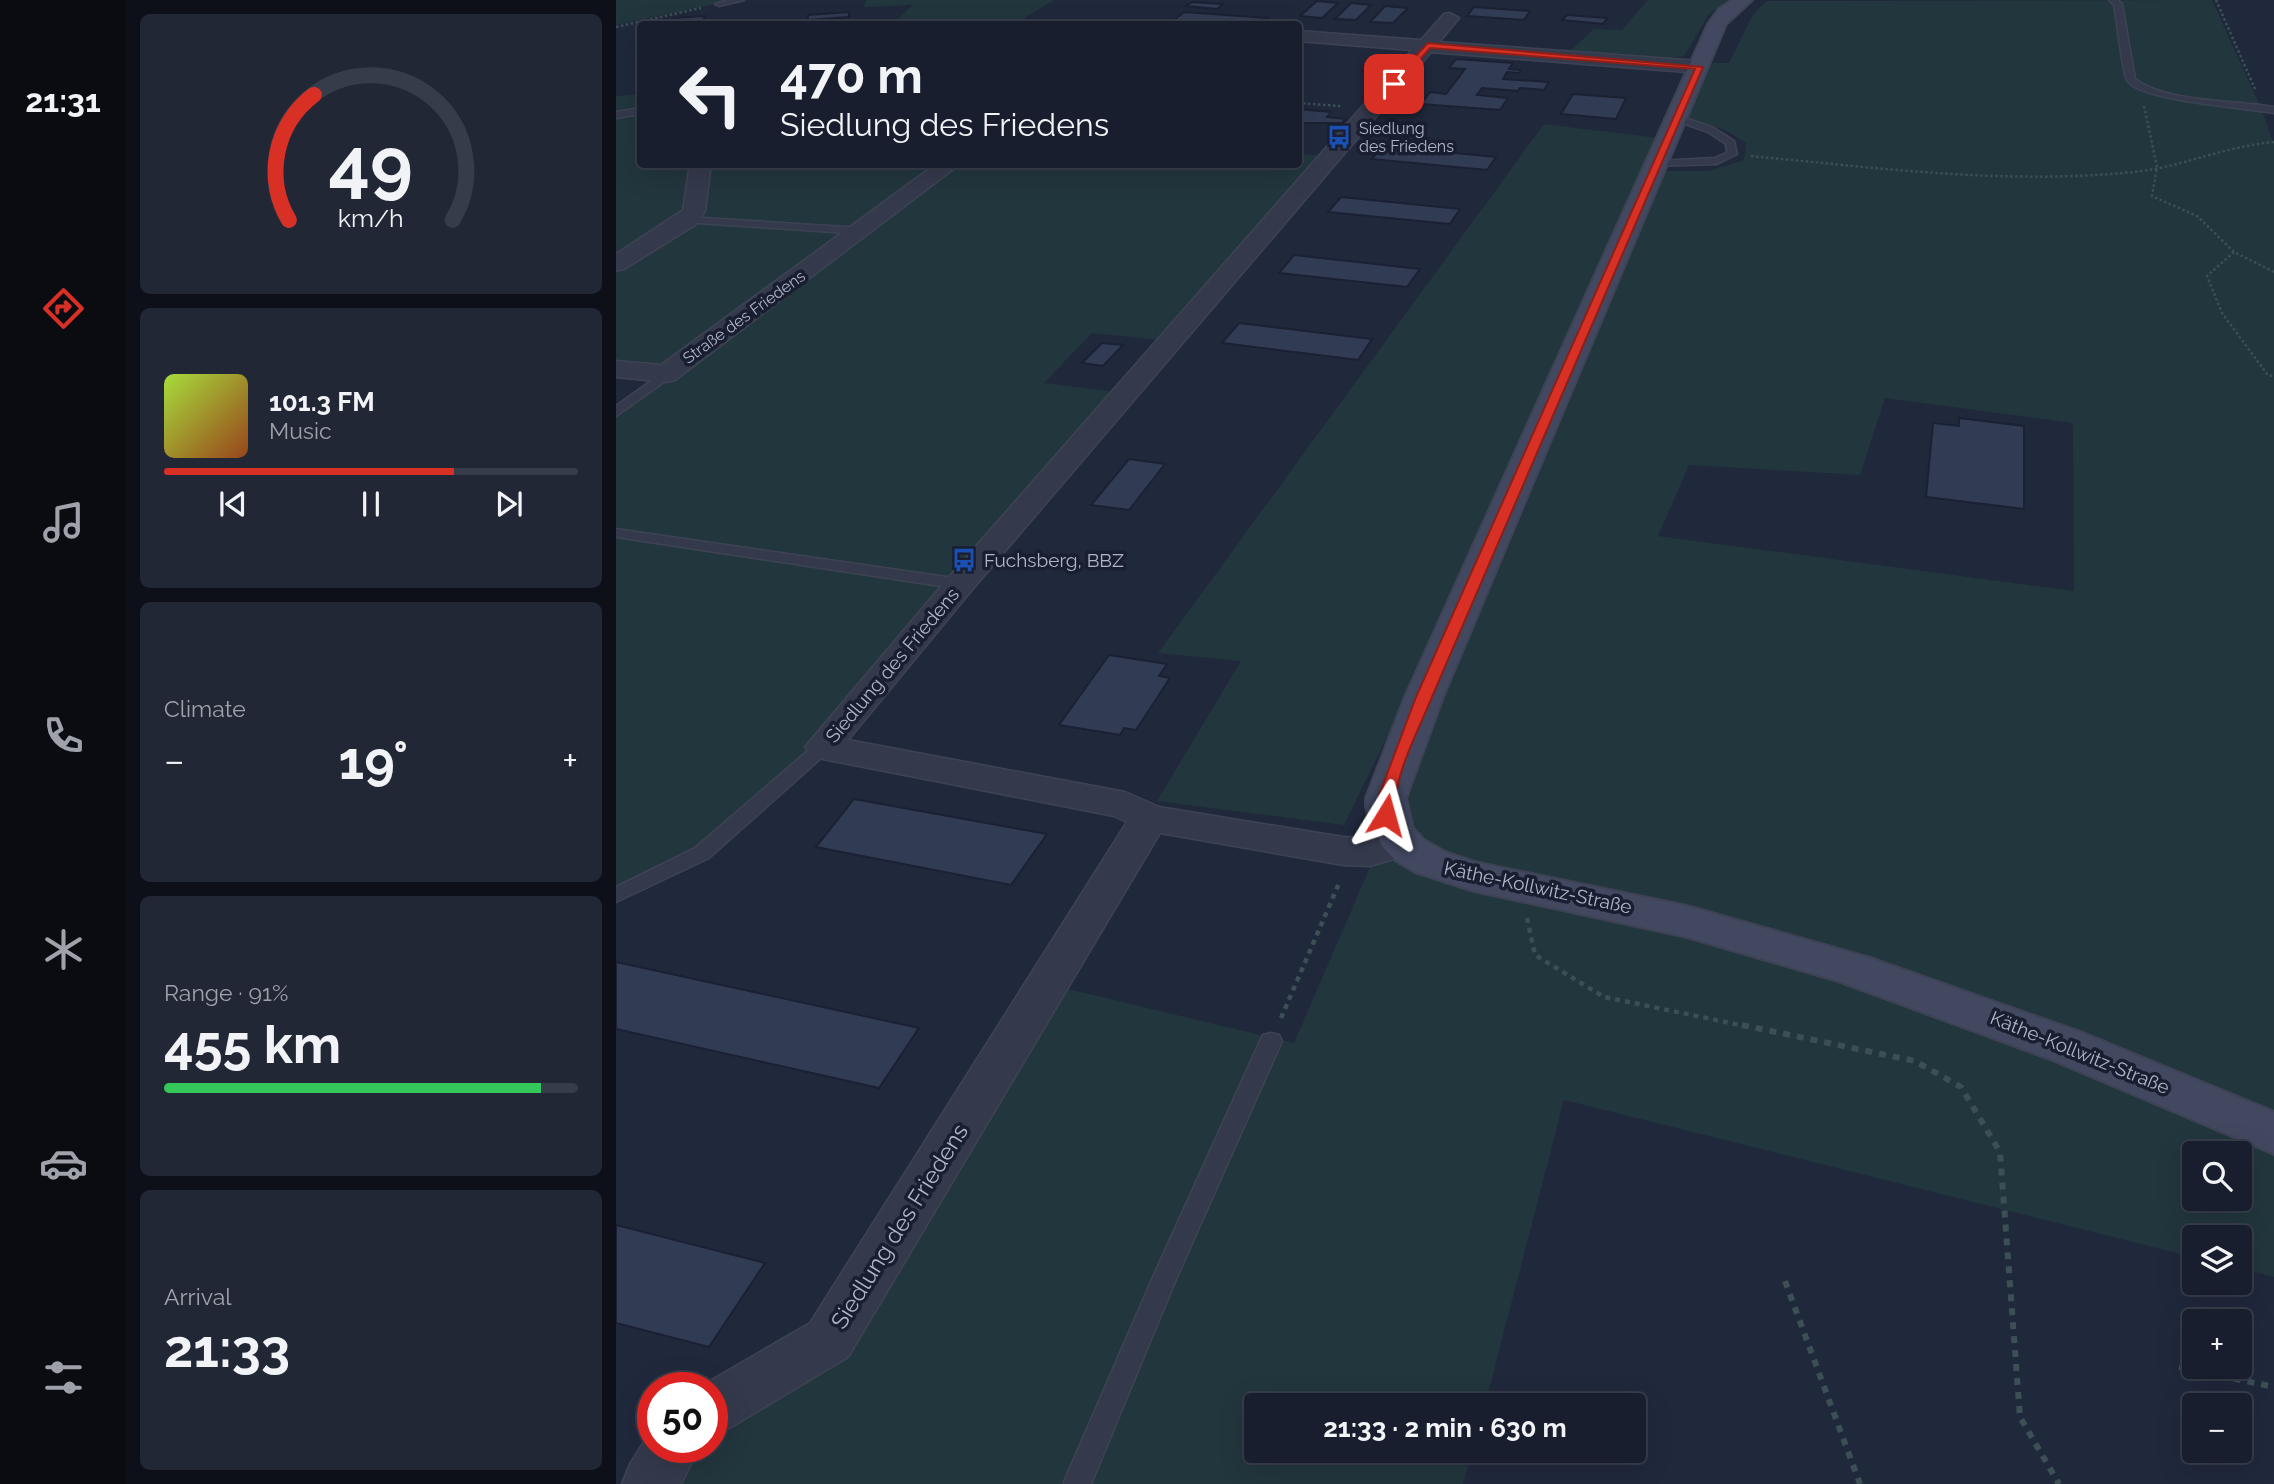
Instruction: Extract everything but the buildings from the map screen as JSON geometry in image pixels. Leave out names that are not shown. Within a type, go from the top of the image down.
[{"type":"main road","name":"Käthe-Kollwitz-Straße","points":[[1743,0],[1721,19],[1429,684],[1386,798],[1386,815],[1392,830],[1403,843],[1431,863],[1459,872],[1708,926],[1829,960],[1920,990],[2108,1062],[2274,1134]]},
{"type":"street","name":"Siedlung des Friedens","points":[[1403,843],[1379,851],[1353,852],[1149,818],[1125,805],[822,747],[1450,18]]},
{"type":"street","points":[[1302,36],[1699,67]]},
{"type":"street","points":[[616,264],[687,220],[694,211],[700,168]]},
{"type":"street","name":"Straße des Friedens","points":[[616,369],[666,374],[945,168]]},
{"type":"street","name":"Siedlung des Friedens","points":[[728,1400],[829,1340],[1149,818]]},
{"type":"street","points":[[650,1484],[662,1463]]},
{"type":"lane","points":[[719,4],[740,0]]},
{"type":"lane","points":[[2113,0],[2118,4],[2132,80],[2140,88],[2178,97],[2274,110]]},
{"type":"lane","points":[[616,114],[637,111]]},
{"type":"lane","points":[[1658,164],[1717,161],[1732,154],[1731,143],[1711,130],[1677,118]]},
{"type":"lane","points":[[687,220],[862,231]]},
{"type":"lane","points":[[616,412],[666,374]]},
{"type":"lane","points":[[616,533],[960,584]]},
{"type":"lane","points":[[616,895],[702,853],[822,747]]},
{"type":"lane","points":[[1077,1484],[1164,1278],[1271,1041]]},
{"type":"path","points":[[2216,0],[2262,107]]},
{"type":"path","points":[[643,21],[719,4]]},
{"type":"path","points":[[616,27],[637,22]]},
{"type":"path","points":[[2140,88],[2157,167],[2152,196],[2197,216],[2234,252],[2274,272]]},
{"type":"path","points":[[1302,103],[1372,109]]},
{"type":"path","points":[[1732,154],[2017,177],[2136,172],[2254,142],[2274,142]]},
{"type":"path","points":[[2234,252],[2207,276],[2222,313],[2267,374],[2274,377]]},
{"type":"path","points":[[1271,1041],[1353,852]]},
{"type":"path","points":[[1536,888],[1526,914],[1535,955],[1604,997],[1915,1061],[1961,1087],[2000,1152],[2020,1417],[2059,1484]]},
{"type":"path","points":[[1785,1281],[1860,1484]]},
{"type":"path","points":[[2179,1367],[2274,1387]]},
{"type":"shaded area","points":[[616,0],[735,0],[616,25]]},
{"type":"shaded area","points":[[866,0],[1054,0],[1020,21],[895,21],[913,5],[864,7]]},
{"type":"shaded area","points":[[1648,0],[1728,0],[1709,14],[1684,56],[1654,60],[1568,53],[1594,29],[1622,30]]},
{"type":"shaded area","points":[[2212,0],[2261,108],[2274,144],[2274,1277],[2252,1271],[2252,1225],[2182,1225],[2182,1254],[1564,1100],[1488,1393],[1244,1393],[1244,1463],[1469,1463],[1463,1484],[650,1484],[662,1463],[728,1463],[728,1400],[829,1340],[1047,984],[1294,1043],[1523,513],[1665,171],[1709,171],[1744,160],[1746,143],[1725,130],[1687,118],[1712,63],[1729,63],[1752,16],[1766,1]],"holes":[[[1885,398],[2073,423],[2074,591],[1658,536],[1689,465],[1860,475]]]},
{"type":"shaded area","points":[[637,94],[637,168],[1302,168],[1302,154],[1327,156],[1161,340],[1092,333],[1044,383],[1116,392],[812,746],[691,852],[616,889],[616,412],[665,375],[616,369],[616,96]]},
{"type":"shaded area","points":[[1544,124],[1658,138],[1415,680],[1344,825],[1157,801],[1241,661],[1158,653]]},
{"type":"place","name":"Siedlung des Friedens","points":[[1339,137]]},
{"type":"place","name":"Fuchsberg, BBZ","points":[[964,560]]},
{"type":"route","points":[[1386,815],[1386,798],[1391,780],[1424,697],[1699,67],[1428,46],[1394,84]]}]
